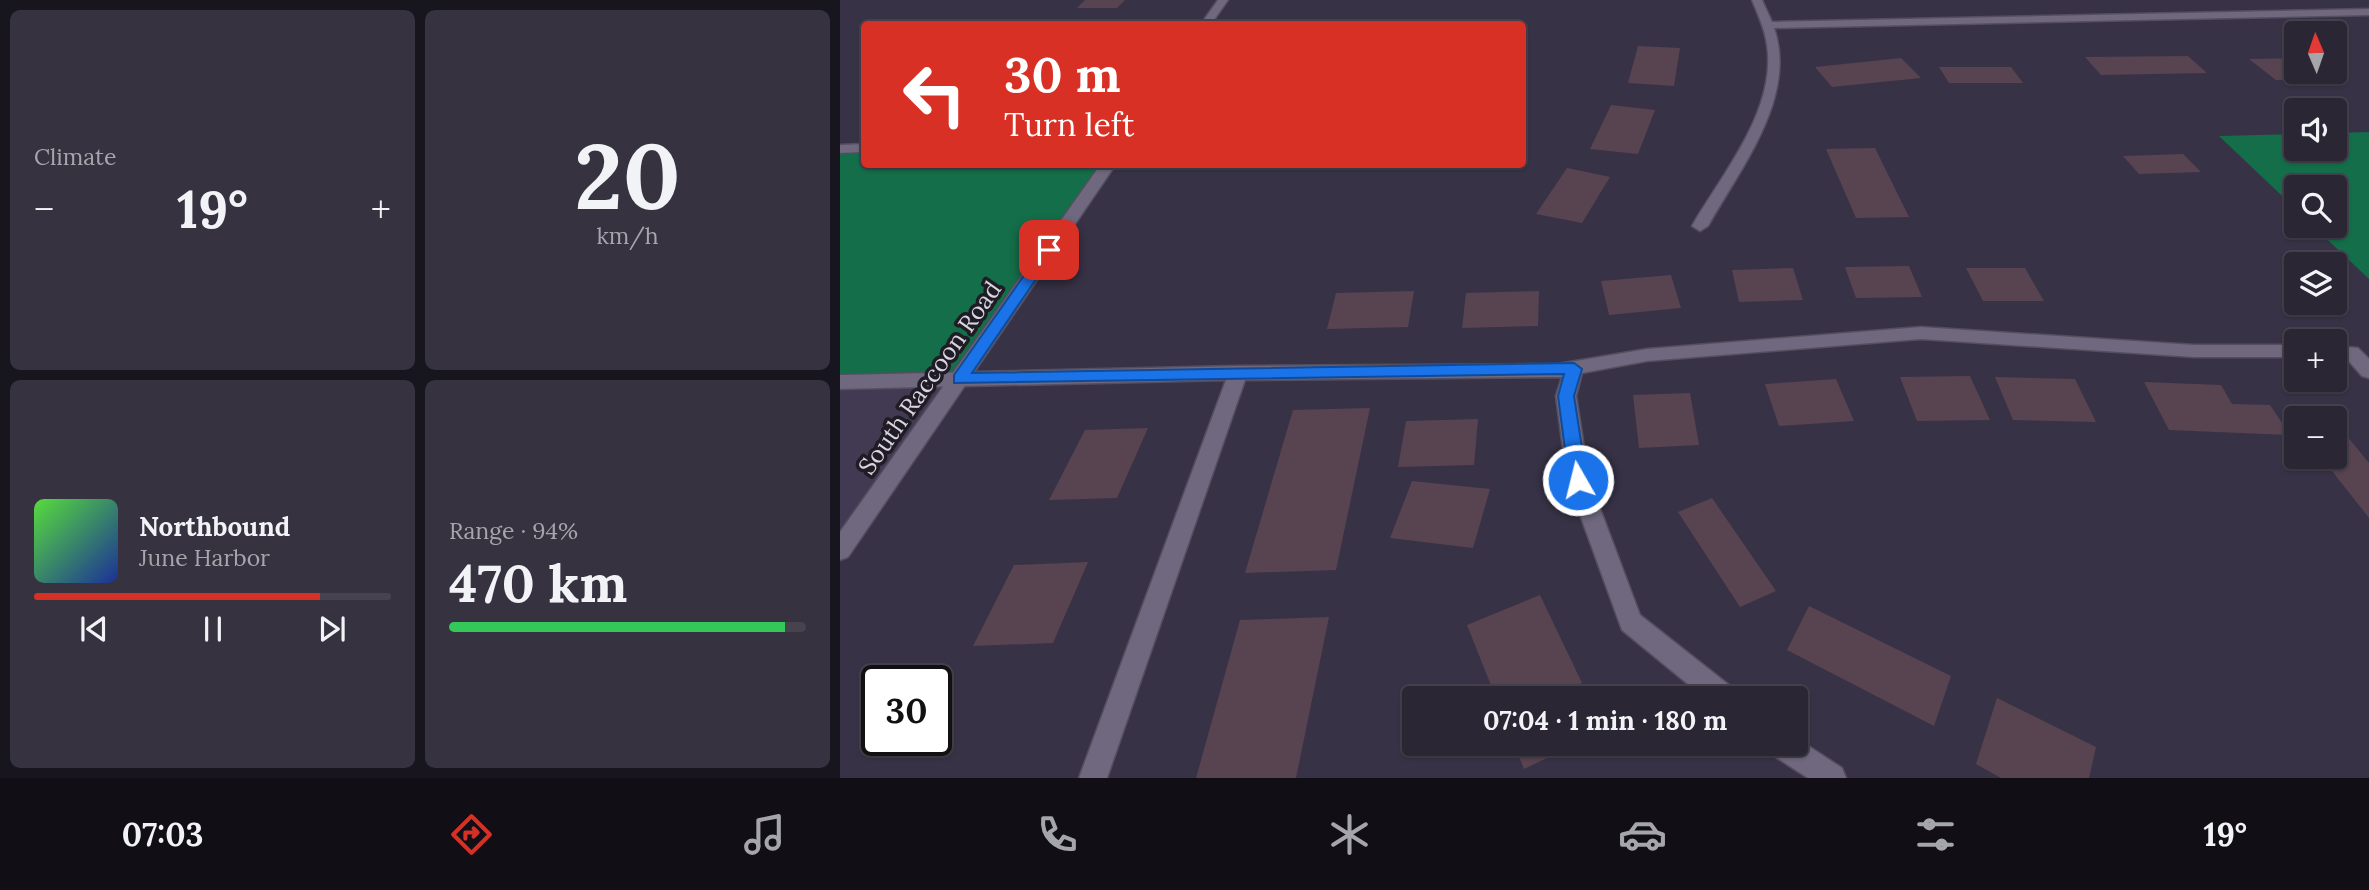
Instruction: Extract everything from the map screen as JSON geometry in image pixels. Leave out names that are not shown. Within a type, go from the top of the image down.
[{"type":"street","points":[[1208,21],[1223,0]]},
{"type":"street","points":[[1700,226],[1760,117],[1770,92],[1775,55],[1758,0]]},
{"type":"street","points":[[2236,0],[2256,15]]},
{"type":"street","points":[[1767,25],[2369,12]]},
{"type":"street","points":[[840,149],[861,148]]},
{"type":"street","name":"South Raccoon Road","points":[[840,550],[1106,168]]},
{"type":"street","points":[[840,382],[1574,369],[1647,355],[1922,333],[2092,342],[2194,351],[2284,351]]},
{"type":"street","points":[[2351,351],[2369,371]]},
{"type":"street","points":[[1574,369],[1566,396],[1578,480],[1631,622],[1710,686]]},
{"type":"street","points":[[1093,778],[1230,401],[1237,373]]},
{"type":"street","points":[[1798,756],[1825,776]]},
{"type":"shaded area","points":[[959,379],[840,550],[840,382]]},
{"type":"green space","points":[[2369,132],[2369,279],[2347,258],[2347,252],[2340,252],[2326,238],[2347,238],[2347,175],[2284,175],[2284,198],[2219,136],[2284,134],[2284,161],[2347,161],[2347,133]]},
{"type":"green space","points":[[861,148],[861,168],[1107,168],[959,379],[840,382],[840,149]]},
{"type":"building","points":[[1085,0],[1125,0],[1117,8],[1077,8]]},
{"type":"building","points":[[1638,46],[1680,48],[1674,86],[1628,83]]},
{"type":"building","points":[[2188,56],[2207,73],[2101,75],[2085,57]]},
{"type":"building","points":[[1901,58],[1921,78],[1832,87],[1815,67]]},
{"type":"building","points":[[2284,58],[2284,80],[2276,80],[2249,59]]},
{"type":"building","points":[[1939,67],[2011,67],[2023,83],[1949,83]]},
{"type":"building","points":[[1611,105],[1655,110],[1638,154],[1590,149]]},
{"type":"building","points":[[1875,148],[1909,217],[1856,218],[1826,149]]},
{"type":"building","points":[[2183,154],[2201,172],[2139,174],[2123,156]]},
{"type":"building","points":[[1191,168],[1252,168],[1190,170]]},
{"type":"building","points":[[1567,168],[1610,177],[1582,223],[1536,214]]},
{"type":"building","points":[[1909,266],[1922,297],[1856,298],[1845,267]]},
{"type":"building","points":[[1793,268],[1803,300],[1739,302],[1732,270]]},
{"type":"building","points":[[1966,268],[2025,268],[2044,301],[1983,301]]},
{"type":"building","points":[[1671,275],[1681,308],[1609,315],[1601,281]]},
{"type":"building","points":[[1414,291],[1408,327],[1327,329],[1336,293]]},
{"type":"building","points":[[1539,291],[1538,326],[1462,328],[1466,293]]},
{"type":"building","points":[[1970,376],[1990,420],[1917,421],[1900,377]]},
{"type":"building","points":[[1995,377],[2075,379],[2096,422],[2013,420]]},
{"type":"building","points":[[1836,379],[1854,421],[1779,426],[1765,384]]},
{"type":"building","points":[[2144,382],[2221,385],[2232,404],[2270,405],[2284,426],[2284,435],[2169,430]]},
{"type":"building","points":[[1690,393],[1699,445],[1639,448],[1633,395]]},
{"type":"building","points":[[1370,408],[1336,570],[1245,573],[1293,410]]},
{"type":"building","points":[[1478,419],[1474,465],[1398,467],[1406,421]]},
{"type":"building","points":[[1148,428],[1117,498],[1049,500],[1085,430]]},
{"type":"building","points":[[2347,436],[2369,463],[2369,518],[2330,469],[2347,469]]},
{"type":"building","points":[[1412,481],[1490,489],[1473,548],[1390,538]]},
{"type":"building","points":[[1712,498],[1776,591],[1740,607],[1678,512]]},
{"type":"building","points":[[1088,562],[1053,643],[973,646],[1014,565]]},
{"type":"building","points":[[1540,595],[1582,683],[1575,686],[1491,686],[1467,625]]},
{"type":"building","points":[[1809,606],[1951,676],[1934,726],[1787,650]]},
{"type":"building","points":[[1329,617],[1296,778],[1196,778],[1240,620]]},
{"type":"building","points":[[1997,698],[2096,747],[2089,778],[2001,778],[1976,764]]},
{"type":"building","points":[[1519,756],[1551,756],[1524,769]]},
{"type":"route","points":[[1049,250],[959,379],[1574,369],[1566,396],[1578,480]]}]
